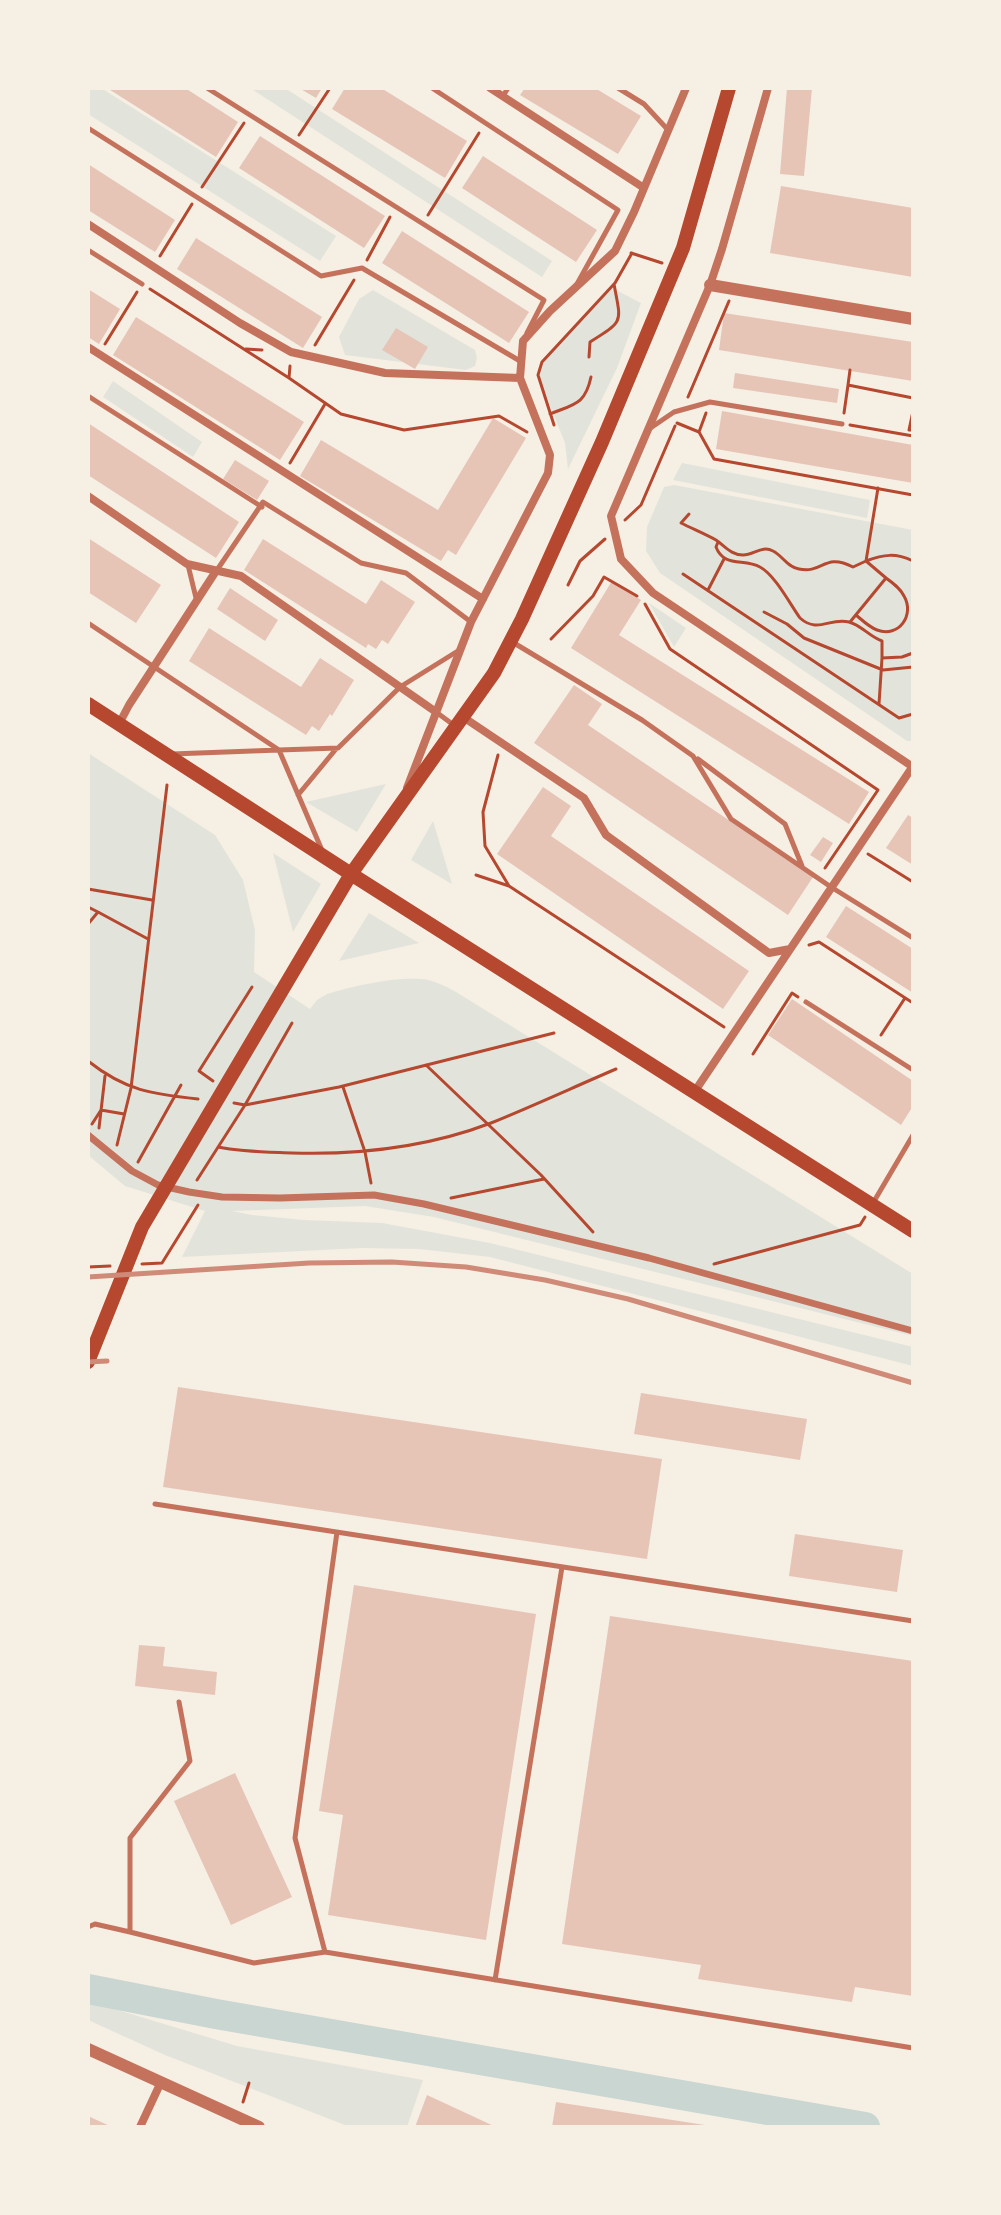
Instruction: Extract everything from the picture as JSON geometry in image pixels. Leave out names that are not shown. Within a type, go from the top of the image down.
[{"type":"main road","points":[[88,1362],[142,1227],[351,874],[494,673],[511,641],[602,442],[683,248],[729,88]]},
{"type":"main road","points":[[88,704],[913,1231]]},
{"type":"street","points":[[490,88],[505,92],[644,188]]},
{"type":"street","points":[[401,804],[471,622],[548,473],[550,455],[520,378],[523,341],[550,311],[615,251],[686,88]]},
{"type":"street","points":[[695,1091],[913,766],[653,593],[621,559],[611,516],[710,285],[768,88]]},
{"type":"street","points":[[88,224],[240,323],[291,352],[385,373],[520,378]]},
{"type":"street","points":[[710,285],[913,319]]},
{"type":"street","points":[[88,347],[483,599]]},
{"type":"street","points":[[88,496],[187,564],[241,576],[436,712]]},
{"type":"street","points":[[119,724],[216,571]]},
{"type":"street","points":[[460,722],[501,742],[584,798],[606,835],[769,953],[790,949]]},
{"type":"street","points":[[88,1133],[114,1158],[158,1185],[204,1195],[280,1198],[374,1195],[424,1204],[608,1248],[913,1331]]},
{"type":"street","points":[[88,2049],[161,2082],[237,2122],[259,2127]]},
{"type":"street","points":[[140,2127],[161,2082]]},
{"type":"lane","points":[[207,88],[544,300],[523,341]]},
{"type":"lane","points":[[432,88],[618,210],[575,288]]},
{"type":"lane","points":[[618,88],[644,104],[669,131]]},
{"type":"lane","points":[[88,128],[321,276],[362,268],[520,361]]},
{"type":"lane","points":[[88,250],[142,284]]},
{"type":"lane","points":[[88,396],[259,507],[278,512],[361,563],[406,573],[471,622]]},
{"type":"lane","points":[[648,430],[674,412],[710,402],[842,424]]},
{"type":"lane","points":[[216,571],[259,507]]},
{"type":"lane","points":[[187,564],[197,601]]},
{"type":"lane","points":[[88,623],[279,750],[324,856]]},
{"type":"lane","points":[[511,641],[642,720],[785,824],[802,867]]},
{"type":"lane","points":[[298,795],[337,748],[400,687],[461,649]]},
{"type":"lane","points":[[436,712],[460,722]]},
{"type":"lane","points":[[167,754],[337,748]]},
{"type":"lane","points":[[693,756],[731,819],[913,938]]},
{"type":"lane","points":[[806,1002],[913,1070]]},
{"type":"lane","points":[[872,1203],[913,1135]]},
{"type":"lane","points":[[155,1504],[913,1621]]},
{"type":"lane","points":[[325,1952],[295,1838],[337,1532]]},
{"type":"lane","points":[[495,1980],[562,1567]]},
{"type":"lane","points":[[130,1932],[130,1838],[190,1761],[179,1702]]},
{"type":"lane","points":[[88,1927],[95,1924],[254,1963],[325,1952],[913,2048]]},
{"type":"path","points":[[304,128],[330,88]]},
{"type":"path","points":[[196,197],[249,115]]},
{"type":"path","points":[[433,206],[485,123]]},
{"type":"path","points":[[362,268],[396,207]]},
{"type":"path","points":[[165,247],[188,212]]},
{"type":"path","points":[[554,427],[538,375],[542,362],[614,284],[632,253],[639,256]]},
{"type":"path","points":[[99,354],[142,284]]},
{"type":"path","points":[[589,357],[590,342],[617,325],[620,317],[614,284]]},
{"type":"path","points":[[321,335],[348,290]]},
{"type":"path","points":[[157,293],[341,414],[404,430],[499,416],[534,437]]},
{"type":"path","points":[[289,378],[291,352]]},
{"type":"path","points":[[850,370],[842,424],[913,436]]},
{"type":"path","points":[[550,415],[583,399],[591,377]]},
{"type":"path","points":[[848,385],[913,398]]},
{"type":"path","points":[[699,432],[710,402]]},
{"type":"path","points":[[284,472],[325,403]]},
{"type":"path","points":[[913,411],[909,430],[913,430]]},
{"type":"path","points":[[665,418],[699,432],[714,459],[913,495]]},
{"type":"path","points":[[866,561],[878,488]]},
{"type":"path","points":[[689,514],[681,523],[726,548],[741,555],[771,549],[788,565],[799,569],[818,567],[831,560],[853,567],[880,555],[898,555],[913,561]]},
{"type":"path","points":[[718,542],[717,552],[724,559],[755,565],[769,573],[806,624],[850,622],[872,638],[882,641],[879,704]]},
{"type":"path","points":[[708,590],[724,559]]},
{"type":"path","points":[[568,585],[580,561]]},
{"type":"path","points":[[856,615],[884,631],[892,631],[903,625],[908,616],[908,606],[897,587],[866,561]]},
{"type":"path","points":[[683,574],[899,718],[913,714]]},
{"type":"path","points":[[551,639],[593,596],[604,577],[643,600],[670,649],[878,790],[819,878]]},
{"type":"path","points":[[850,622],[886,578]]},
{"type":"path","points":[[764,612],[787,624],[804,638],[883,670],[913,667]]},
{"type":"path","points":[[882,658],[913,653]]},
{"type":"path","points":[[501,742],[483,812],[485,846],[509,886]]},
{"type":"path","points":[[114,1158],[131,1088],[167,785]]},
{"type":"path","points":[[858,847],[913,882]]},
{"type":"path","points":[[88,869],[88,890],[153,900]]},
{"type":"path","points":[[476,875],[509,886],[734,1033]]},
{"type":"path","points":[[88,907],[148,939]]},
{"type":"path","points":[[88,924],[98,912]]},
{"type":"path","points":[[790,949],[819,942],[913,1003]]},
{"type":"path","points":[[199,1071],[252,987]]},
{"type":"path","points":[[753,1054],[792,993]]},
{"type":"path","points":[[885,1029],[905,998]]},
{"type":"path","points":[[189,1192],[245,1105],[292,1023]]},
{"type":"path","points":[[231,1103],[245,1105],[342,1086],[554,1033]]},
{"type":"path","points":[[88,1061],[105,1075],[131,1088],[203,1100]]},
{"type":"path","points":[[426,1065],[544,1179],[608,1248]]},
{"type":"path","points":[[218,1147],[239,1151],[331,1155],[428,1141],[489,1124],[616,1069]]},
{"type":"path","points":[[97,1144],[105,1075]]},
{"type":"path","points":[[132,1171],[181,1085]]},
{"type":"path","points":[[342,1086],[365,1152],[374,1195]]},
{"type":"path","points":[[101,1110],[125,1114]]},
{"type":"path","points":[[88,1133],[101,1110]]},
{"type":"path","points":[[424,1204],[544,1179]]},
{"type":"path","points":[[132,1265],[162,1263],[204,1195]]},
{"type":"path","points":[[690,1270],[860,1225]]},
{"type":"path","points":[[237,2122],[249,2083]]},
{"type":"shaded area","points":[[88,88],[101,88],[336,236],[320,261],[88,114]]},
{"type":"shaded area","points":[[250,88],[285,88],[552,261],[542,277]]},
{"type":"shaded area","points":[[612,288],[641,303],[617,368],[568,469],[565,443],[539,378],[546,357]]},
{"type":"shaded area","points":[[373,290],[475,350],[475,366],[466,370],[345,355],[339,337],[359,299]]},
{"type":"shaded area","points":[[113,381],[202,442],[193,457],[103,397]]},
{"type":"shaded area","points":[[682,463],[870,500],[867,518],[673,480]]},
{"type":"shaded area","points":[[674,485],[913,530],[913,741],[907,741],[660,573],[646,551],[647,527],[664,487]]},
{"type":"shaded area","points":[[649,603],[686,628],[674,647]]},
{"type":"shaded area","points":[[88,753],[215,835],[243,880],[255,930],[254,972],[310,1009],[327,994],[386,981],[426,980],[456,992],[913,1274],[913,1336],[434,1217],[365,1206],[232,1211],[304,1220],[382,1223],[490,1243],[913,1347],[913,1366],[490,1257],[419,1249],[362,1248],[182,1257],[205,1211],[125,1186],[88,1155]]},
{"type":"shaded area","points":[[386,784],[357,832],[306,802]]},
{"type":"shaded area","points":[[433,821],[452,884],[411,860]]},
{"type":"shaded area","points":[[273,853],[321,884],[293,932]]},
{"type":"shaded area","points":[[369,913],[419,943],[339,961]]},
{"type":"shaded area","points":[[88,2001],[237,2046],[423,2080],[407,2127],[350,2127],[165,2055],[88,2020]]},
{"type":"building","points":[[107,88],[185,88],[238,122],[216,157]]},
{"type":"building","points":[[299,88],[322,88],[316,98]]},
{"type":"building","points":[[345,88],[381,88],[467,141],[445,178],[332,109]]},
{"type":"building","points":[[525,88],[595,88],[641,116],[618,154],[520,95]]},
{"type":"building","points":[[787,88],[812,88],[804,176],[780,174]]},
{"type":"building","points":[[260,136],[385,216],[364,248],[239,168]]},
{"type":"building","points":[[483,156],[597,230],[576,262],[462,188]]},
{"type":"building","points":[[88,164],[175,220],[155,252],[88,210]]},
{"type":"building","points":[[781,186],[913,208],[913,277],[770,253]]},
{"type":"building","points":[[402,231],[529,312],[509,343],[382,263]]},
{"type":"building","points":[[196,238],[322,317],[303,348],[177,269]]},
{"type":"building","points":[[88,289],[120,309],[99,344],[88,337]]},
{"type":"building","points":[[724,313],[913,342],[913,381],[719,350]]},
{"type":"building","points":[[136,317],[304,422],[280,460],[113,355]]},
{"type":"building","points":[[396,328],[428,347],[415,369],[382,350]]},
{"type":"building","points":[[735,373],[839,389],[837,403],[733,388]]},
{"type":"building","points":[[722,411],[913,445],[913,483],[716,449]]},
{"type":"building","points":[[493,418],[526,438],[456,555],[448,550],[441,561],[300,476],[321,440],[438,510]]},
{"type":"building","points":[[88,423],[239,522],[216,558],[88,475]]},
{"type":"building","points":[[235,460],[269,481],[257,500],[223,479]]},
{"type":"building","points":[[88,538],[161,585],[136,623],[88,592]]},
{"type":"building","points":[[263,539],[366,604],[381,580],[415,602],[388,644],[382,640],[376,649],[368,644],[366,648],[244,570]]},
{"type":"building","points":[[612,581],[641,600],[619,635],[869,792],[849,824],[571,648]]},
{"type":"building","points":[[230,588],[278,620],[265,641],[217,609]]},
{"type":"building","points":[[209,628],[301,687],[320,658],[354,680],[319,731],[312,726],[306,735],[189,661]]},
{"type":"building","points":[[574,685],[602,704],[588,725],[813,877],[788,915],[534,743]]},
{"type":"building","points":[[543,787],[571,806],[551,836],[749,971],[723,1009],[497,854]]},
{"type":"building","points":[[908,815],[913,818],[913,865],[886,848]]},
{"type":"building","points":[[823,837],[833,843],[821,862],[810,855]]},
{"type":"building","points":[[846,906],[913,949],[913,993],[826,937]]},
{"type":"building","points":[[792,999],[913,1081],[913,1106],[901,1125],[768,1035]]},
{"type":"building","points":[[178,1387],[662,1459],[647,1559],[163,1487]]},
{"type":"building","points":[[641,1393],[807,1419],[800,1460],[634,1434]]},
{"type":"building","points":[[795,1534],[903,1550],[897,1592],[789,1576]]},
{"type":"building","points":[[354,1585],[536,1614],[486,1940],[328,1915],[343,1815],[319,1811]]},
{"type":"building","points":[[610,1616],[913,1661],[913,1996],[855,1987],[852,2002],[698,1979],[701,1965],[562,1944]]},
{"type":"building","points":[[139,1645],[165,1647],[163,1666],[217,1672],[215,1695],[135,1686]]},
{"type":"building","points":[[235,1773],[292,1897],[231,1925],[174,1801]]},
{"type":"building","points":[[427,2095],[496,2127],[415,2127]]},
{"type":"building","points":[[556,2102],[705,2125],[705,2127],[552,2127]]},
{"type":"building","points":[[88,2116],[112,2127],[88,2127]]},
{"type":"waterway","points":[[88,1989],[865,2127]]},
{"type":"railway","points":[[88,1277],[309,1263],[392,1262],[466,1267],[545,1280],[628,1299],[913,1383]]},
{"type":"railway","points":[[88,1362],[107,1361]]}]
